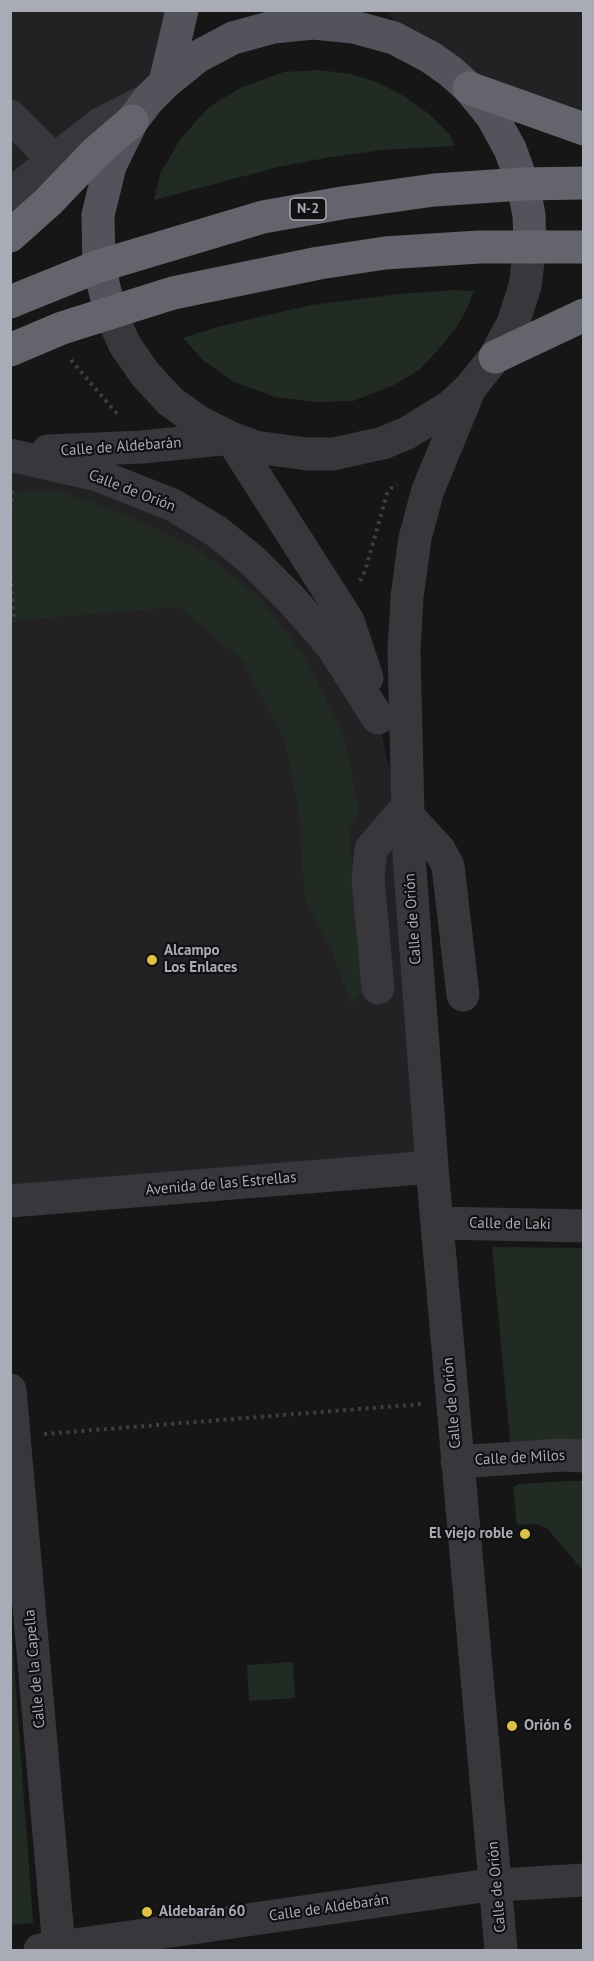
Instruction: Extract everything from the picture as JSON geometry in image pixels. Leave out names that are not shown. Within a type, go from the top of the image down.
[{"type":"highway","points":[[468,88],[584,129]]},
{"type":"highway","points":[[10,236],[48,202],[148,101]]},
{"type":"highway","name":"N-2","points":[[10,302],[99,266],[263,218],[400,195],[523,184],[584,183]]},
{"type":"highway","points":[[10,350],[62,328],[183,291],[319,263],[385,253],[478,247],[584,247]]},
{"type":"highway","points":[[495,357],[584,315]]},
{"type":"main road","points":[[110,312],[99,266],[98,215],[110,166],[148,101],[182,10]]},
{"type":"main road","points":[[385,10],[430,57]]},
{"type":"main road","points":[[148,101],[197,57],[233,39],[273,27],[314,23],[354,27],[394,39],[430,57],[450,71],[492,116],[510,149],[523,184],[530,247]]},
{"type":"street","points":[[10,195],[100,124],[148,101]]},
{"type":"street","points":[[10,116],[53,159]]},
{"type":"street","points":[[110,312],[125,345],[151,381],[170,400],[199,422],[255,447],[298,454],[333,454],[383,443],[415,429],[451,406],[470,388],[495,357],[513,323],[525,286],[530,247]]},
{"type":"street","name":"Calle de Orión","points":[[470,388],[428,490],[415,538],[407,597],[404,650],[404,816],[457,1462],[497,1884],[501,1950]]},
{"type":"street","name":"Calle de Aldebarán","points":[[10,453],[142,447],[231,438]]},
{"type":"street","name":"Calle de Orión","points":[[231,438],[348,621],[362,661],[404,816]]},
{"type":"street","name":"Calle de Orión","points":[[10,453],[97,475],[173,505],[216,531],[252,560],[291,599],[332,646],[378,718]]},
{"type":"street","points":[[378,988],[369,878],[371,849],[404,816],[440,851],[448,866],[463,995]]},
{"type":"street","name":"Avenida de las Estrellas","points":[[10,1201],[432,1167]]},
{"type":"street","name":"Calle de Laki","points":[[437,1223],[584,1226]]},
{"type":"street","name":"Calle de la Capella","points":[[10,1390],[49,1949]]},
{"type":"street","name":"Calle de Milos","points":[[457,1462],[561,1455],[584,1456]]},
{"type":"street","name":"Calle de Aldebarán","points":[[49,1949],[497,1884],[584,1880]]},
{"type":"path","points":[[71,359],[125,423]]},
{"type":"path","points":[[357,585],[365,571],[387,494],[393,486],[402,483]]},
{"type":"path","points":[[10,539],[14,622]]},
{"type":"path","points":[[15,1436],[452,1402]]},
{"type":"shaded area","points":[[11,11],[180,11],[164,81],[11,231]]},
{"type":"shaded area","points":[[386,11],[583,11],[583,129],[419,47]]},
{"type":"shaded area","points":[[319,70],[351,74],[377,82],[402,95],[428,113],[450,135],[455,146],[382,150],[331,157],[278,167],[154,200],[160,174],[181,138],[209,107],[240,88],[284,72]]},
{"type":"shaded area","points":[[454,290],[474,291],[456,328],[438,350],[419,370],[392,386],[353,401],[316,402],[275,397],[234,382],[204,361],[183,338],[217,327],[311,305]]},
{"type":"shaded area","points":[[11,455],[216,531],[378,718],[409,856],[432,1167],[11,1202]]},
{"type":"shaded area","points":[[56,490],[130,516],[197,549],[258,596],[306,658],[345,740],[359,812],[349,832],[363,992],[351,1004],[332,951],[305,901],[298,805],[285,742],[243,661],[179,607],[11,621],[10,492]]},
{"type":"shaded area","points":[[492,1247],[583,1248],[583,1446],[511,1451]]},
{"type":"shaded area","points":[[583,1481],[583,1571],[547,1528],[534,1524],[517,1525],[513,1488],[518,1484]]},
{"type":"shaded area","points":[[11,1621],[33,1923],[10,1925]]},
{"type":"shaded area","points":[[293,1662],[295,1698],[249,1701],[247,1665]]},
{"type":"place","name":"Alcampo Los Enlaces","points":[[152,960]]},
{"type":"place","name":"El viejo roble","points":[[525,1534]]},
{"type":"place","name":"Orión 6","points":[[512,1726]]},
{"type":"place","name":"Aldebarán 60","points":[[147,1912]]}]
